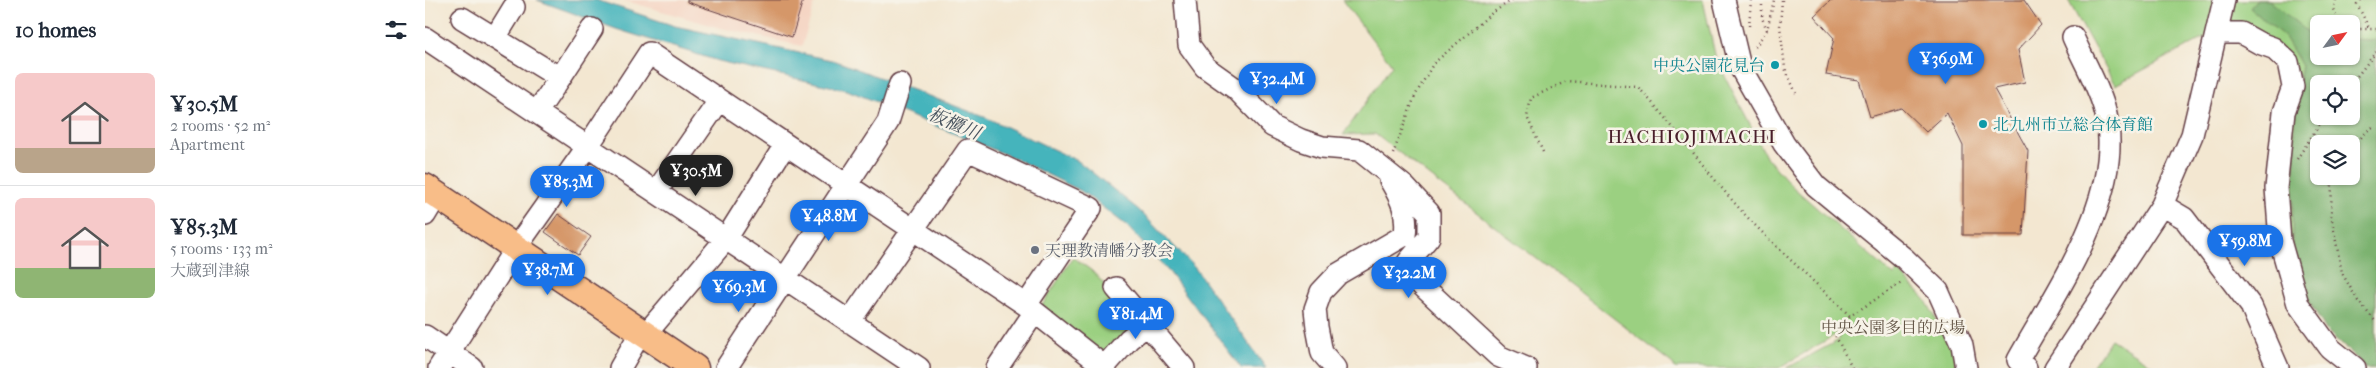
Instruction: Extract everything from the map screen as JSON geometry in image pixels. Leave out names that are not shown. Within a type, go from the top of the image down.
[{"type":"main road","points":[[429,199],[515,249],[695,368]]},
{"type":"street","points":[[1185,0],[1189,45],[1205,68],[1236,89],[1272,126],[1301,140],[1323,147],[1359,150],[1404,186],[1429,213],[1429,238],[1408,262],[1409,271],[1416,280],[1498,356],[1526,368]]},
{"type":"street","points":[[1725,0],[1740,67],[1784,144],[1816,186],[1905,260],[1938,291],[1962,345],[1966,368]]},
{"type":"street","points":[[2055,368],[2162,205],[2192,135],[2224,0]]},
{"type":"street","points":[[2217,33],[2235,0]]},
{"type":"street","points":[[495,38],[514,7]]},
{"type":"street","points":[[462,18],[560,78]]},
{"type":"street","points":[[537,112],[592,29]]},
{"type":"street","points":[[2217,33],[2241,33],[2259,44],[2273,48],[2288,62],[2293,87],[2284,112],[2276,188],[2280,241],[2298,304],[2330,348],[2355,368]]},
{"type":"street","points":[[2026,368],[2018,360],[2081,246],[2105,182],[2108,132],[2104,107],[2073,37]]},
{"type":"street","points":[[425,38],[919,368]]},
{"type":"street","points":[[444,360],[515,249],[588,146],[649,53],[1030,309],[1105,367],[1129,339],[1147,325]]},
{"type":"street","points":[[726,368],[783,278],[888,122],[900,84]]},
{"type":"street","points":[[656,192],[719,101]]},
{"type":"street","points":[[620,368],[643,334],[726,239],[785,145]]},
{"type":"street","points":[[849,322],[968,150],[1091,208],[997,368]]},
{"type":"street","points":[[1335,368],[1322,353],[1315,309],[1321,292],[1338,274],[1405,235],[1407,218],[1399,196],[1386,173]]},
{"type":"street","points":[[2162,205],[2184,218],[2251,306],[2278,368]]},
{"type":"street","points":[[1116,288],[1184,368]]},
{"type":"street","points":[[425,336],[444,360],[473,368]]},
{"type":"path","points":[[1386,173],[1415,96],[1433,64],[1492,13],[1512,0]]},
{"type":"path","points":[[1749,26],[1751,0]]},
{"type":"path","points":[[1762,0],[1762,18],[1767,30]]},
{"type":"path","points":[[1755,47],[1767,30],[1774,0]]},
{"type":"path","points":[[1782,0],[1780,26],[1785,68],[1796,93]]},
{"type":"path","points":[[2336,0],[2333,9],[2336,15]]},
{"type":"path","points":[[2361,0],[2357,4],[2369,28]]},
{"type":"path","points":[[2360,29],[2376,29]]},
{"type":"path","points":[[2358,75],[2376,52]]},
{"type":"path","points":[[1543,152],[1527,117],[1531,98],[1567,81],[1637,87],[1668,119],[1751,221],[1850,316]]},
{"type":"path","points":[[2292,166],[2319,125]]},
{"type":"path","points":[[2360,139],[2376,125]]},
{"type":"path","points":[[2331,185],[2331,215],[2342,274],[2358,301],[2376,322]]},
{"type":"path","points":[[1852,368],[1835,336],[1850,316],[1901,282]]},
{"type":"shaded area","points":[[623,0],[814,0],[815,3],[802,46],[717,27]]},
{"type":"green space","name":"中央公園多目的広場","points":[[1342,0],[1703,0],[1716,59],[1767,158],[1794,188],[1894,276],[1898,271],[1925,299],[1953,349],[1956,368],[1787,368],[1839,340],[1840,330],[1835,335],[1779,368],[1675,368],[1673,364],[1375,134],[1343,135],[1392,65]]},
{"type":"green space","points":[[2068,0],[2376,0],[2376,368],[2365,368],[2305,300],[2291,269],[2280,194],[2299,76],[2259,43],[2202,39],[2115,85]]},
{"type":"green space","points":[[2257,0],[2269,0],[2310,33],[2310,65],[2360,65],[2360,39],[2371,40],[2376,38],[2376,368],[2367,368],[2326,330],[2291,269],[2296,93],[2302,66],[2285,37],[2250,8]]},
{"type":"green space","points":[[1073,257],[1092,271],[1141,324],[1106,361],[1041,307]]},
{"type":"green space","points":[[2111,339],[2156,368],[2091,368]]},
{"type":"water","name":"板櫃川","points":[[537,0],[596,0],[675,26],[836,61],[987,118],[1078,161],[1139,210],[1195,268],[1266,368],[1241,368],[1170,273],[1126,225],[1081,191],[1014,158],[847,90],[718,61],[616,29]]},
{"type":"building","points":[[687,0],[803,0],[792,37],[687,2]]},
{"type":"building","name":"北九州市立総合体育館","points":[[1831,0],[2024,0],[2041,25],[2018,50],[2025,82],[1994,89],[2028,151],[2023,235],[1963,235],[1963,146],[1947,113],[1926,132],[1901,108],[1870,117],[1859,80],[1826,75],[1834,38],[1814,16]]},
{"type":"building","points":[[558,214],[591,237],[578,255],[545,232]]},
{"type":"place","name":"中央公園花見台","points":[[1775,65]]},
{"type":"place","name":"北九州市立総合体育館","points":[[1983,124]]},
{"type":"place","name":"天理教清幡分教会","points":[[1035,250]]},
{"type":"district","name":"HACHIOJIMACHI","points":[[1692,137]]}]
